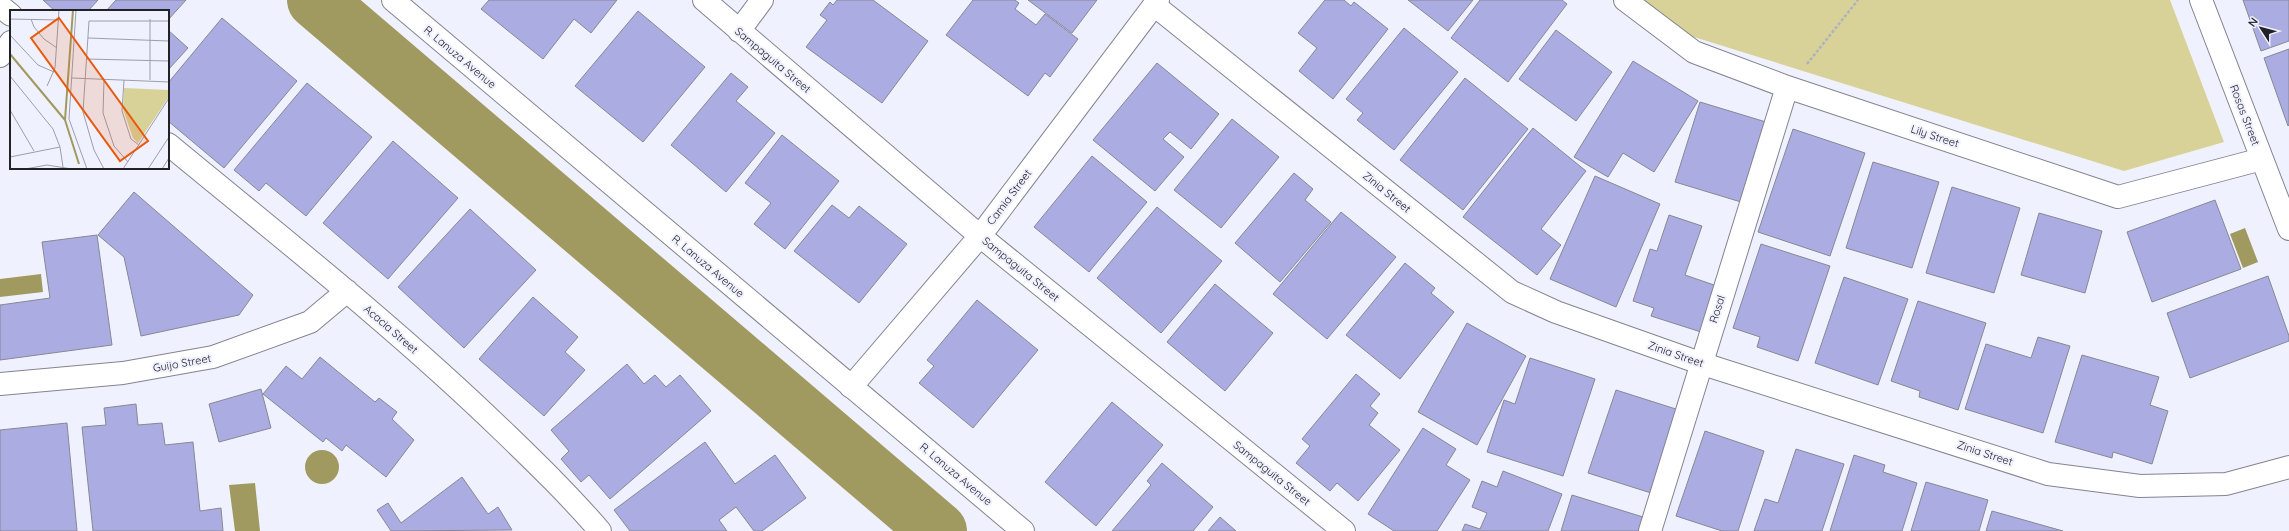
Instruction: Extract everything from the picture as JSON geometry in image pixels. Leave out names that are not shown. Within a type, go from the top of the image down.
[{"type":"street","name":"R. Lanuza Avenue","points":[[393,0],[1023,531]]},
{"type":"street","name":"Sampaguita Street","points":[[704,0],[980,236],[1344,531]]},
{"type":"street","points":[[739,31],[762,0]]},
{"type":"street","name":"Lily Street","points":[[1625,0],[1694,52],[1788,88],[2118,197],[2262,159]]},
{"type":"street","name":"Rosas Street","points":[[2201,0],[2289,229]]},
{"type":"street","name":"Camia Street","points":[[851,387],[980,236],[1156,3]]},
{"type":"street","name":"Zinia Street","points":[[1156,3],[1512,292],[1556,312],[1700,363],[2048,474],[2140,486],[2226,484],[2289,467]]},
{"type":"street","points":[[0,6],[10,14]]},
{"type":"street","points":[[0,56],[10,43]]},
{"type":"street","name":"Rosal","points":[[1650,531],[1700,363],[1788,88]]},
{"type":"street","name":"Acacia Street","points":[[169,145],[347,291],[455,384],[572,499],[600,531]]},
{"type":"street","name":"Guijo Street","points":[[0,384],[123,373],[213,357],[310,322],[347,291]]},
{"type":"path","points":[[1788,88],[1858,0]]},
{"type":"shaded area","points":[[1640,0],[2170,0],[2224,142],[2124,171],[1678,32]]},
{"type":"shaded area","points":[[2245,228],[2258,262],[2243,268],[2230,234]]},
{"type":"shaded area","points":[[41,274],[43,292],[0,297],[0,279]]},
{"type":"shaded area","points":[[319,450],[325,450],[329,451],[336,457],[339,467],[338,474],[332,481],[325,484],[319,484],[315,483],[308,477],[305,470],[305,464],[306,460],[312,453]]},
{"type":"shaded area","points":[[255,483],[260,531],[235,531],[229,485]]},
{"type":"building","points":[[43,0],[98,0],[89,10],[54,10]]},
{"type":"building","points":[[116,0],[186,0],[169,19],[169,10],[107,10]]},
{"type":"building","points":[[489,0],[617,0],[591,33],[574,19],[543,59],[481,9]]},
{"type":"building","points":[[837,0],[873,0],[928,41],[882,103],[806,47],[827,20],[820,15],[830,2],[833,5]]},
{"type":"building","points":[[973,0],[1015,0],[1019,3],[1015,9],[1036,25],[1045,14],[1078,39],[1050,77],[1045,73],[1028,96],[946,35]]},
{"type":"building","points":[[1028,0],[1097,0],[1072,33]]},
{"type":"building","points":[[1325,0],[1344,0],[1351,6],[1354,2],[1388,29],[1333,99],[1299,71],[1317,48],[1298,33]]},
{"type":"building","points":[[1408,0],[1473,0],[1448,31]]},
{"type":"building","points":[[1480,0],[1562,0],[1567,4],[1508,82],[1451,38]]},
{"type":"building","points":[[2243,0],[2289,0],[2289,41],[2261,51]]},
{"type":"building","points":[[638,11],[705,67],[643,142],[575,86]]},
{"type":"building","points":[[222,18],[297,81],[224,168],[169,122],[169,82]]},
{"type":"building","points":[[1404,28],[1458,72],[1394,150],[1357,120],[1363,113],[1346,99]]},
{"type":"building","points":[[1556,30],[1612,72],[1576,121],[1519,79]]},
{"type":"building","points":[[169,31],[188,48],[169,69]]},
{"type":"building","points":[[2289,49],[2289,125],[2288,126],[2264,58]]},
{"type":"building","points":[[1633,61],[1698,101],[1654,172],[1623,153],[1608,177],[1574,157]]},
{"type":"building","points":[[1157,63],[1219,114],[1191,149],[1170,132],[1163,139],[1184,157],[1155,191],[1093,140]]},
{"type":"building","points":[[731,73],[748,87],[736,101],[775,133],[726,192],[671,145]]},
{"type":"building","points":[[1465,78],[1528,129],[1463,210],[1400,160]]},
{"type":"building","points":[[307,83],[372,137],[306,216],[266,183],[259,191],[234,170]]},
{"type":"building","points":[[1700,102],[1766,122],[1741,202],[1675,182]]},
{"type":"building","points":[[1232,119],[1279,157],[1221,228],[1174,190]]},
{"type":"building","points":[[1533,128],[1586,171],[1541,229],[1561,245],[1537,275],[1463,217]]},
{"type":"building","points":[[1793,129],[1865,153],[1830,256],[1758,232]]},
{"type":"building","points":[[782,135],[839,181],[785,249],[754,224],[771,203],[745,183]]},
{"type":"building","points":[[393,141],[458,198],[388,279],[323,223]]},
{"type":"building","points":[[1092,156],[1147,202],[1089,272],[1034,227]]},
{"type":"building","points":[[1873,162],[1939,182],[1912,268],[1846,248]]},
{"type":"building","points":[[1294,173],[1313,189],[1305,200],[1331,222],[1280,282],[1235,243]]},
{"type":"building","points":[[1595,176],[1660,204],[1616,307],[1550,279]]},
{"type":"building","points":[[1952,187],[2020,208],[1994,293],[1926,273]]},
{"type":"building","points":[[134,192],[253,295],[239,315],[141,336],[124,257],[98,235]]},
{"type":"building","points":[[2215,200],[2241,269],[2152,302],[2127,232]]},
{"type":"building","points":[[832,205],[849,218],[859,206],[907,244],[859,303],[794,251]]},
{"type":"building","points":[[1157,207],[1222,261],[1161,333],[1097,278]]},
{"type":"building","points":[[470,209],[536,270],[464,348],[398,287]]},
{"type":"building","points":[[1341,212],[1396,257],[1327,339],[1273,294]]},
{"type":"building","points":[[2039,213],[2102,231],[2085,293],[2021,275]]},
{"type":"building","points":[[1669,215],[1702,226],[1685,275],[1717,286],[1701,332],[1651,316],[1654,308],[1633,301],[1650,249],[1657,251]]},
{"type":"building","points":[[97,235],[112,345],[0,360],[0,305],[50,298],[42,242]]},
{"type":"building","points":[[1761,244],[1830,266],[1798,361],[1757,347],[1760,337],[1733,328]]},
{"type":"building","points":[[1405,263],[1435,288],[1431,293],[1454,312],[1400,379],[1346,335]]},
{"type":"building","points":[[2268,276],[2289,336],[2289,341],[2190,378],[2167,313]]},
{"type":"building","points":[[1844,277],[1908,299],[1878,385],[1815,363]]},
{"type":"building","points":[[1215,284],[1273,333],[1225,391],[1167,342]]},
{"type":"building","points":[[533,297],[578,337],[565,352],[585,370],[544,416],[479,359]]},
{"type":"building","points":[[977,300],[1038,350],[973,428],[919,383],[934,366],[927,360]]},
{"type":"building","points":[[1918,301],[1986,323],[1958,410],[1919,397],[1920,391],[1891,381]]},
{"type":"building","points":[[1467,323],[1526,356],[1477,445],[1418,412]]},
{"type":"building","points":[[2038,337],[2070,346],[2043,433],[1965,409],[1986,344],[2031,358]]},
{"type":"building","points":[[2082,355],[2159,377],[2150,405],[2168,411],[2152,464],[2113,452],[2112,458],[2055,442]]},
{"type":"building","points":[[320,357],[375,402],[379,398],[397,412],[392,419],[414,440],[386,477],[346,445],[342,451],[326,438],[323,442],[263,394],[286,366],[302,379]]},
{"type":"building","points":[[1530,358],[1595,379],[1563,476],[1487,452],[1504,400],[1515,404]]},
{"type":"building","points":[[627,364],[644,384],[655,375],[666,387],[680,375],[711,411],[610,499],[589,475],[581,482],[561,459],[569,451],[551,430]]},
{"type":"building","points":[[1356,374],[1380,394],[1370,406],[1378,413],[1369,425],[1400,450],[1358,501],[1337,483],[1330,491],[1296,463],[1310,446],[1302,439]]},
{"type":"building","points":[[261,389],[271,428],[219,442],[209,404]]},
{"type":"building","points":[[1616,390],[1679,410],[1651,493],[1588,473]]},
{"type":"building","points":[[1112,402],[1163,445],[1096,526],[1045,482]]},
{"type":"building","points":[[136,404],[138,425],[162,423],[165,445],[193,442],[200,511],[221,508],[223,531],[93,531],[82,427],[106,425],[104,408]]},
{"type":"building","points":[[67,423],[77,531],[0,531],[0,430]]},
{"type":"building","points":[[1423,428],[1456,449],[1446,465],[1470,480],[1437,531],[1394,531],[1368,514]]},
{"type":"building","points":[[1705,431],[1764,451],[1738,531],[1722,531],[1676,516]]},
{"type":"building","points":[[705,442],[735,484],[775,455],[806,498],[762,531],[754,531],[736,507],[719,520],[727,531],[630,531],[614,510]]},
{"type":"building","points":[[1796,449],[1844,464],[1822,531],[1754,531],[1765,499],[1778,503]]},
{"type":"building","points":[[1854,455],[1885,465],[1883,472],[1917,483],[1902,531],[1830,531]]},
{"type":"building","points":[[1162,463],[1213,507],[1193,531],[1112,531],[1151,485],[1147,481]]},
{"type":"building","points":[[1503,471],[1562,494],[1548,531],[1462,531],[1465,524],[1480,529],[1487,513],[1472,507],[1482,481],[1497,487]]},
{"type":"building","points":[[462,477],[488,514],[498,507],[512,530],[391,531],[377,510],[388,503],[401,523]]},
{"type":"building","points":[[1926,482],[1988,500],[1979,531],[1911,531]]},
{"type":"building","points":[[1572,495],[1643,517],[1639,531],[1561,531]]},
{"type":"building","points":[[1992,511],[2063,531],[1986,531]]},
{"type":"building","points":[[1220,517],[1236,531],[1208,531]]},
{"type":"waterway","points":[[316,0],[938,531]]}]
